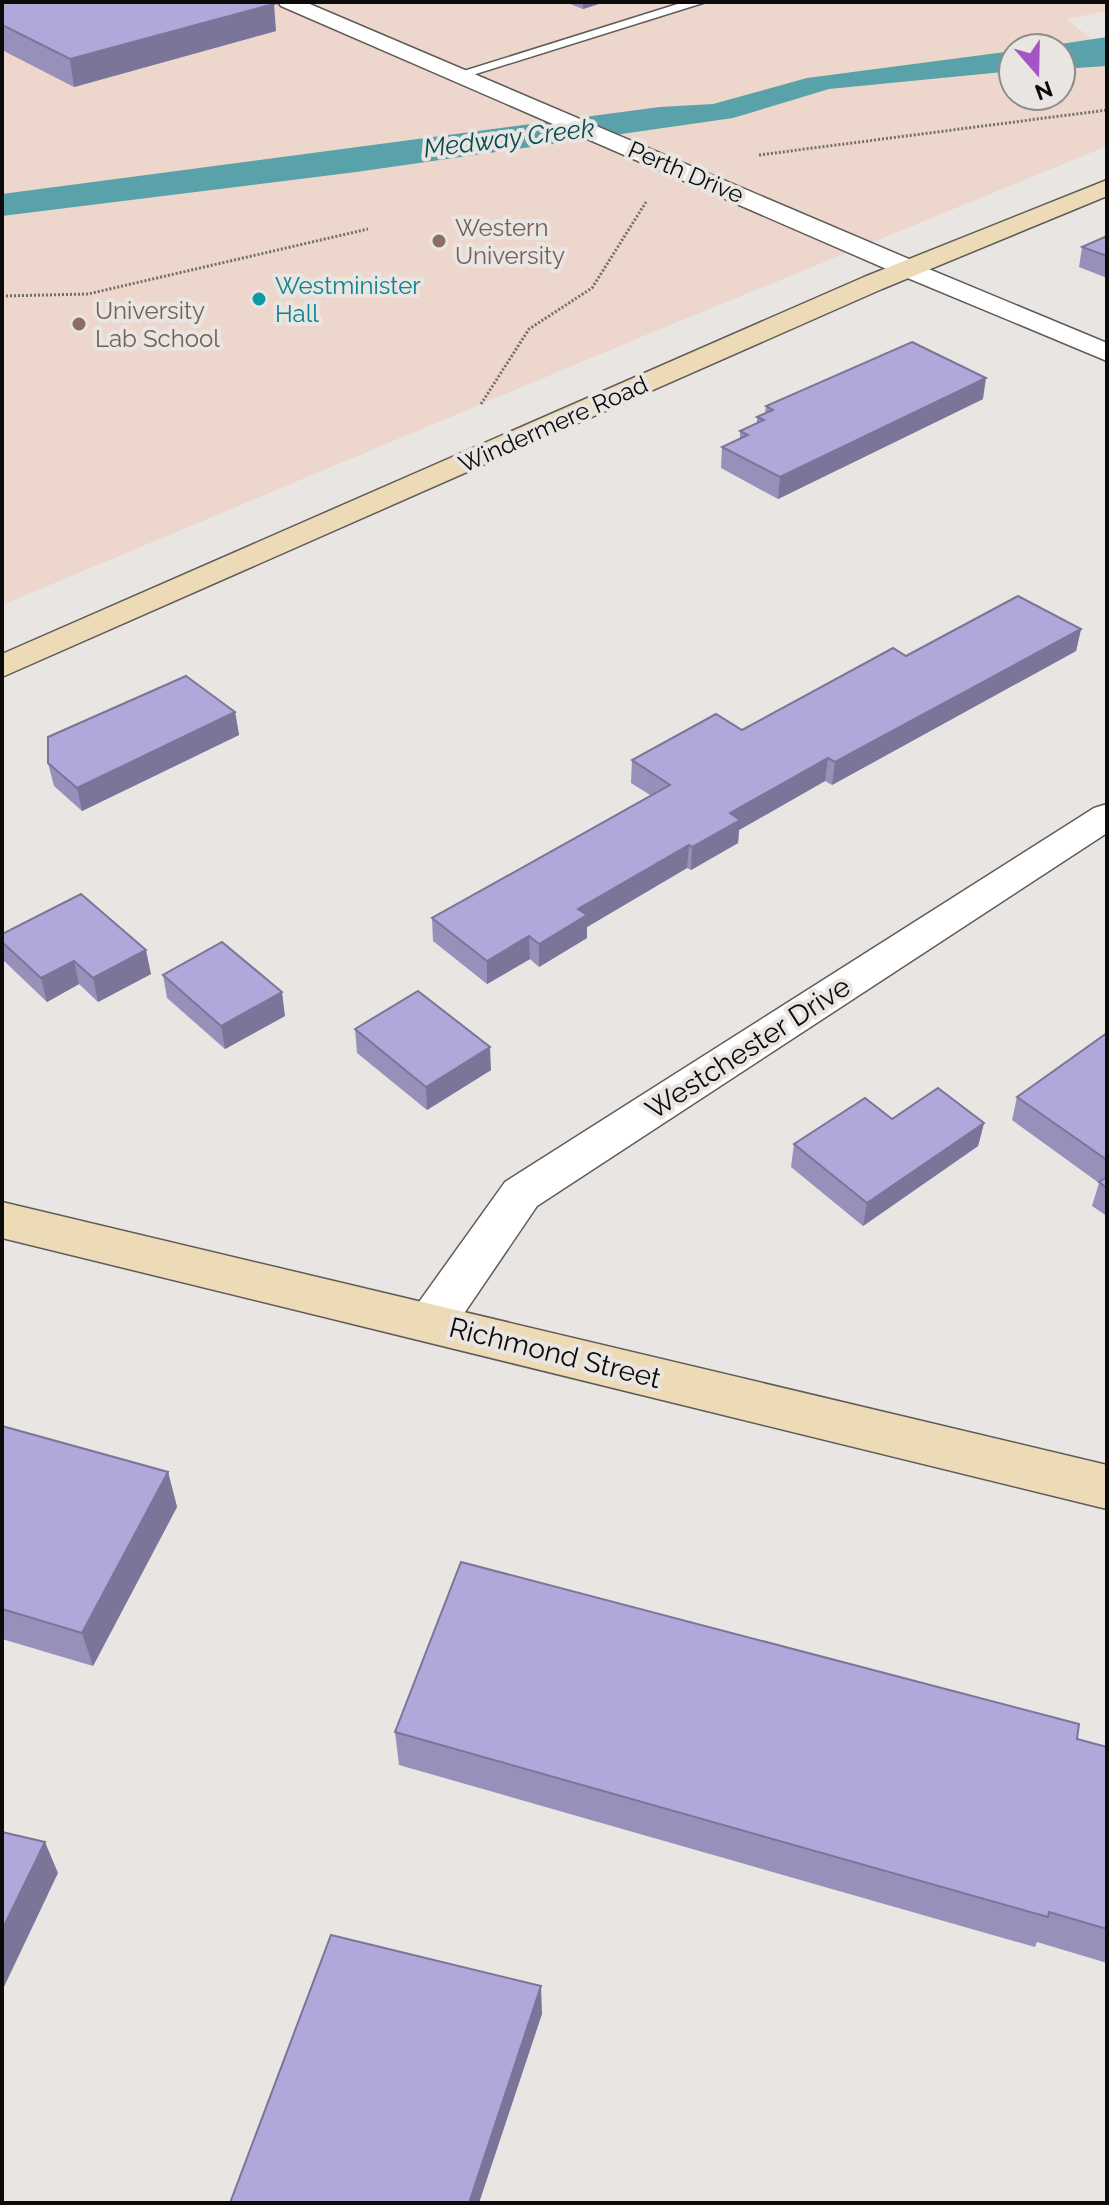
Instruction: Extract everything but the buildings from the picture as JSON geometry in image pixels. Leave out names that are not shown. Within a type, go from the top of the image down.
[{"type":"main road","name":"Windermere Road","points":[[2,667],[907,268],[1107,187]]},
{"type":"main road","name":"Richmond Street","points":[[2,1220],[1107,1487]]},
{"type":"street","name":"Perth Drive","points":[[288,2],[1107,353]]},
{"type":"street","name":"Westchester Drive","points":[[431,1323],[521,1194],[1107,816]]},
{"type":"lane","points":[[458,75],[699,2]]},
{"type":"path","points":[[754,156],[1107,110]]},
{"type":"path","points":[[476,413],[529,329],[592,288],[636,214],[653,192]]},
{"type":"path","points":[[2,296],[88,294],[368,229]]},
{"type":"shaded area","name":"Western University","points":[[2,2],[1107,2],[1107,11],[1066,19],[1107,51],[1107,146],[2,605]]},
{"type":"water","points":[[1107,37],[1107,66],[1077,68],[1077,42]]},
{"type":"water","name":"Medway Creek","points":[[997,53],[997,73],[829,89],[733,118],[356,172],[2,216],[2,194],[660,107],[713,104],[807,78]]},
{"type":"place","name":"Western University","points":[[439,241]]},
{"type":"place","name":"Westminister Hall","points":[[259,299]]},
{"type":"place","name":"University Lab School","points":[[79,324]]}]
